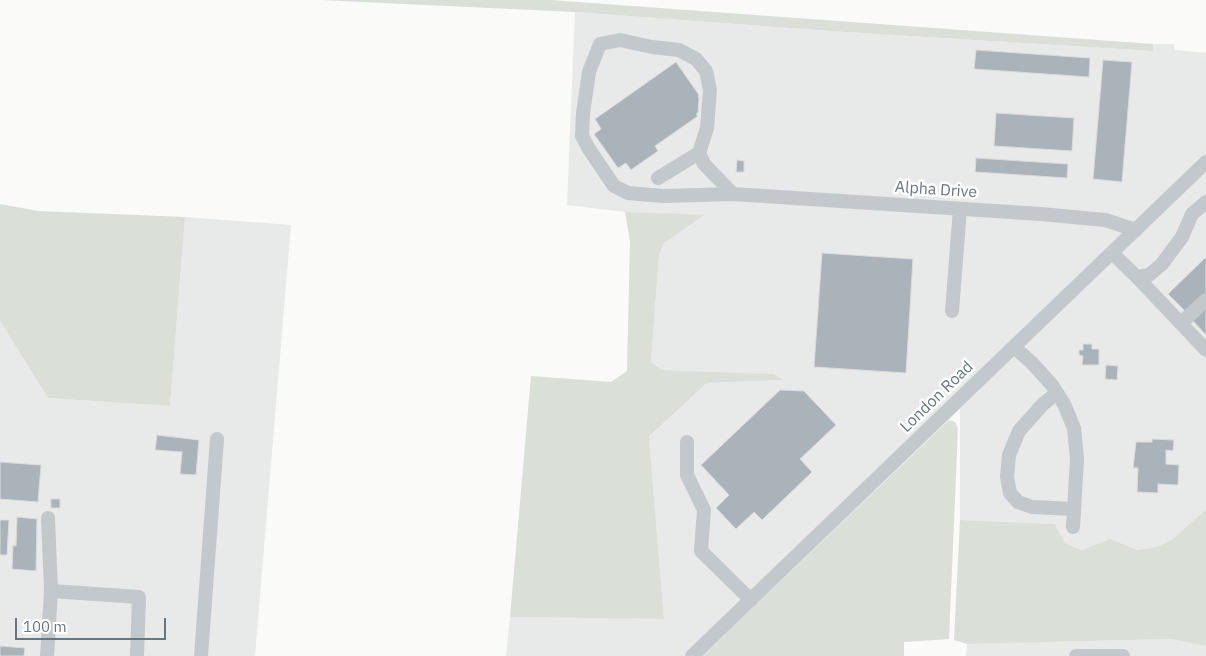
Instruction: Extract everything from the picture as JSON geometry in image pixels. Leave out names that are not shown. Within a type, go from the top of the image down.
[{"type":"street","name":"Alpha Drive","points":[[699,153],[707,128],[710,90],[706,71],[696,59],[679,50],[652,47],[620,40],[600,44],[589,72],[583,113],[582,136],[589,150],[614,186],[628,193],[663,196],[733,194],[960,209],[1105,220],[1136,230]]},
{"type":"street","points":[[658,178],[699,153],[704,164],[733,194]]},
{"type":"street","name":"London Road","points":[[692,656],[1206,162]]},
{"type":"street","points":[[1137,277],[1150,275],[1162,264],[1182,237],[1192,214],[1206,202]]},
{"type":"street","points":[[952,311],[960,209]]},
{"type":"street","points":[[1112,253],[1206,350]]},
{"type":"street","points":[[1181,323],[1206,300]]},
{"type":"street","points":[[1014,347],[1047,379],[1069,413],[1074,428],[1077,459],[1073,527]]},
{"type":"street","points":[[1057,393],[1043,404],[1019,432],[1009,455],[1007,477],[1010,493],[1018,502],[1032,507],[1074,509]]},
{"type":"street","points":[[201,656],[217,439]]},
{"type":"street","points":[[687,442],[686,474],[704,510],[701,551],[751,600]]},
{"type":"street","points":[[47,656],[51,591],[48,518]]},
{"type":"street","points":[[51,591],[139,596],[137,656]]},
{"type":"street","points":[[1076,656],[1123,656]]},
{"type":"shaded area","points":[[320,0],[550,0],[1153,44],[1153,51],[829,31],[575,12]]},
{"type":"shaded area","points":[[575,12],[829,31],[1153,51],[1153,44],[1174,44],[1175,50],[1206,53],[1206,509],[1173,539],[1156,547],[1137,550],[1110,540],[1082,550],[1065,543],[1055,524],[960,520],[960,409],[702,656],[506,656],[510,617],[664,619],[649,438],[707,383],[783,380],[774,374],[662,370],[651,362],[659,256],[664,243],[704,216],[625,212],[567,205]]},
{"type":"shaded area","points":[[0,204],[38,211],[185,217],[170,406],[48,398],[0,321]]},
{"type":"shaded area","points":[[625,212],[705,215],[664,243],[659,256],[651,362],[662,370],[774,374],[784,380],[707,383],[649,437],[664,619],[510,617],[531,376],[611,382],[627,371],[630,241]]},
{"type":"shaded area","points":[[185,217],[291,225],[255,656],[0,656],[0,321],[48,398],[170,406]]},
{"type":"shaded area","points":[[949,420],[955,422],[958,429],[949,639],[904,642],[904,656],[702,656]]},
{"type":"shaded area","points":[[1206,509],[1206,646],[1170,639],[967,644],[954,640],[960,520],[1055,524],[1065,543],[1082,550],[1110,539],[1137,550],[1156,547],[1173,539]]},
{"type":"shaded area","points":[[1170,639],[1206,646],[1206,656],[966,656],[967,644]]},
{"type":"building","points":[[976,50],[1090,58],[1089,77],[974,69]]},
{"type":"building","points":[[1103,60],[1132,62],[1122,182],[1093,179]]},
{"type":"building","points":[[676,62],[699,95],[698,113],[696,114],[698,116],[655,146],[658,151],[631,170],[626,163],[618,168],[594,134],[601,129],[595,119]]},
{"type":"building","points":[[996,113],[1074,118],[1072,151],[994,146]]},
{"type":"building","points":[[976,158],[1068,164],[1067,178],[975,172]]},
{"type":"building","points":[[737,160],[744,161],[744,172],[736,172]]},
{"type":"building","points":[[822,253],[913,259],[906,373],[814,367]]},
{"type":"building","points":[[1206,257],[1206,295],[1187,313],[1168,294]]},
{"type":"building","points":[[1206,308],[1206,335],[1193,321]]},
{"type":"building","points":[[1083,344],[1092,344],[1092,349],[1099,349],[1099,365],[1082,365],[1083,356],[1079,355],[1079,350],[1083,350]]},
{"type":"building","points":[[1106,365],[1118,366],[1117,380],[1105,379]]},
{"type":"building","points":[[780,390],[804,391],[836,425],[800,459],[812,472],[762,520],[754,512],[736,529],[716,508],[729,495],[701,465]]},
{"type":"building","points":[[157,435],[199,440],[196,475],[180,474],[182,452],[155,450]]},
{"type":"building","points":[[1152,439],[1174,440],[1173,451],[1166,450],[1166,464],[1179,465],[1178,485],[1158,484],[1158,493],[1137,492],[1138,468],[1133,468],[1136,442],[1152,442]]},
{"type":"building","points":[[0,462],[41,465],[38,502],[0,499]]},
{"type":"building","points":[[51,499],[60,499],[60,508],[51,508]]},
{"type":"building","points":[[17,517],[37,519],[36,571],[12,569],[13,545],[16,546]]},
{"type":"building","points":[[0,520],[9,520],[7,555],[0,555]]},
{"type":"building","points":[[0,646],[25,648],[24,656],[0,656]]}]
